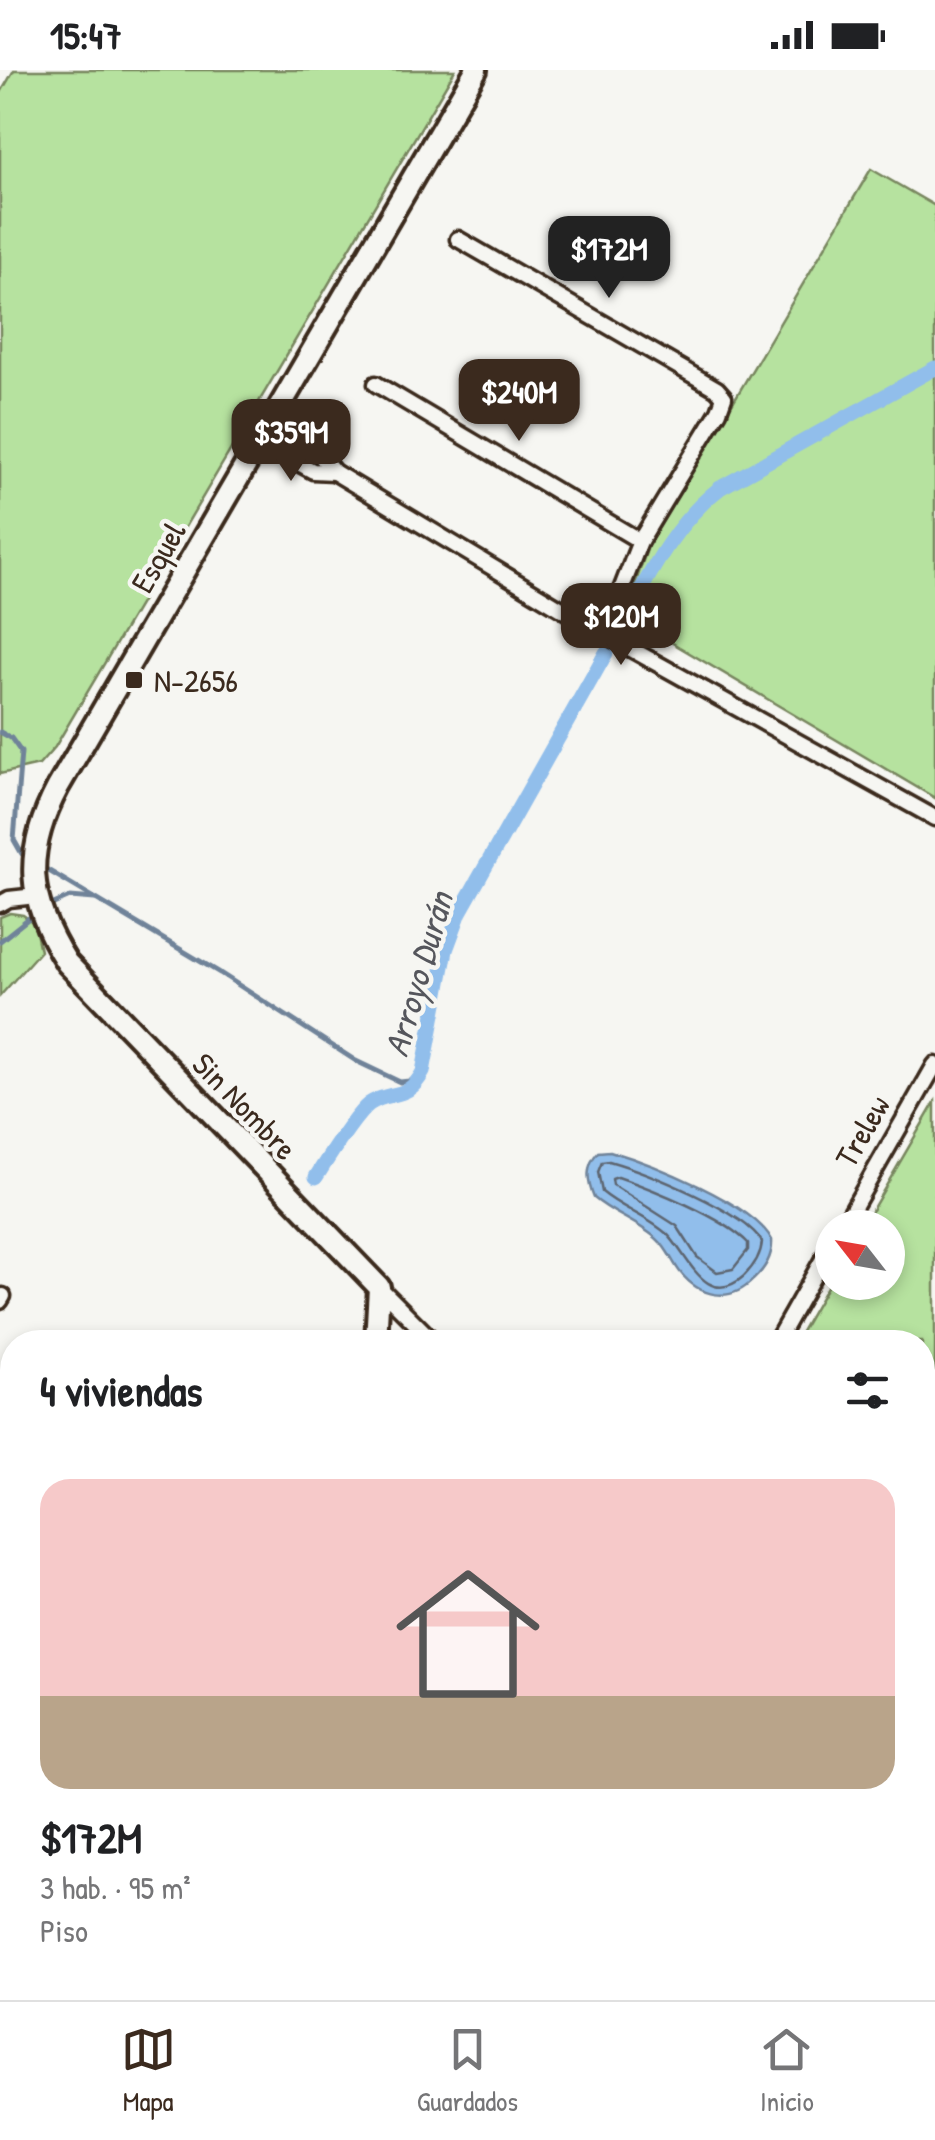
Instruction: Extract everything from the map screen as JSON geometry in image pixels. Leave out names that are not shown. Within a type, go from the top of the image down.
[{"type":"main road","name":"Esquel","points":[[36,896],[34,850],[47,808],[476,70]]},
{"type":"main road","name":"Sin Nombre","points":[[36,896],[54,942],[82,982],[379,1287]]},
{"type":"main road","points":[[377,1330],[379,1287]]},
{"type":"street","points":[[458,238],[721,392],[720,411],[640,542],[604,634]]},
{"type":"street","points":[[376,384],[640,542]]},
{"type":"street","points":[[264,433],[321,456],[334,472],[604,634],[935,818]]},
{"type":"street","points":[[0,904],[36,896]]},
{"type":"street","name":"Trelew","points":[[852,1210],[935,1064]]},
{"type":"street","points":[[783,1330],[815,1274]]},
{"type":"street","name":"Sin Nombre","points":[[379,1287],[422,1330]]},
{"type":"green space","points":[[14,70],[455,70],[55,747],[39,765],[0,774],[0,94]]},
{"type":"green space","points":[[871,169],[935,206],[935,798],[642,625],[620,628],[648,546]]},
{"type":"green space","points":[[10,913],[23,915],[34,923],[40,951],[0,996],[0,917]]},
{"type":"green space","points":[[935,1102],[935,1330],[802,1330],[819,1300],[905,1300],[905,1210],[872,1210]]},
{"type":"water","points":[[610,1151],[674,1175],[744,1212],[772,1240],[770,1257],[761,1271],[744,1288],[725,1295],[706,1292],[688,1281],[658,1240],[594,1198],[589,1168],[598,1152]]},
{"type":"waterway","name":"Arroyo Durán","points":[[620,628],[675,535],[720,488],[935,368]]},
{"type":"waterway","name":"Arroyo Durán","points":[[316,1177],[363,1109],[411,1088],[423,1072],[446,950],[460,912],[606,653]]},
{"type":"waterway","points":[[0,732],[11,738],[21,752],[14,840],[22,854]]},
{"type":"waterway","points":[[44,868],[220,973],[356,1061],[400,1082],[419,1080]]},
{"type":"waterway","points":[[49,906],[70,897],[95,899]]},
{"type":"waterway","points":[[0,941],[29,918]]},
{"type":"place","name":"N-2656","points":[[134,680]]}]
